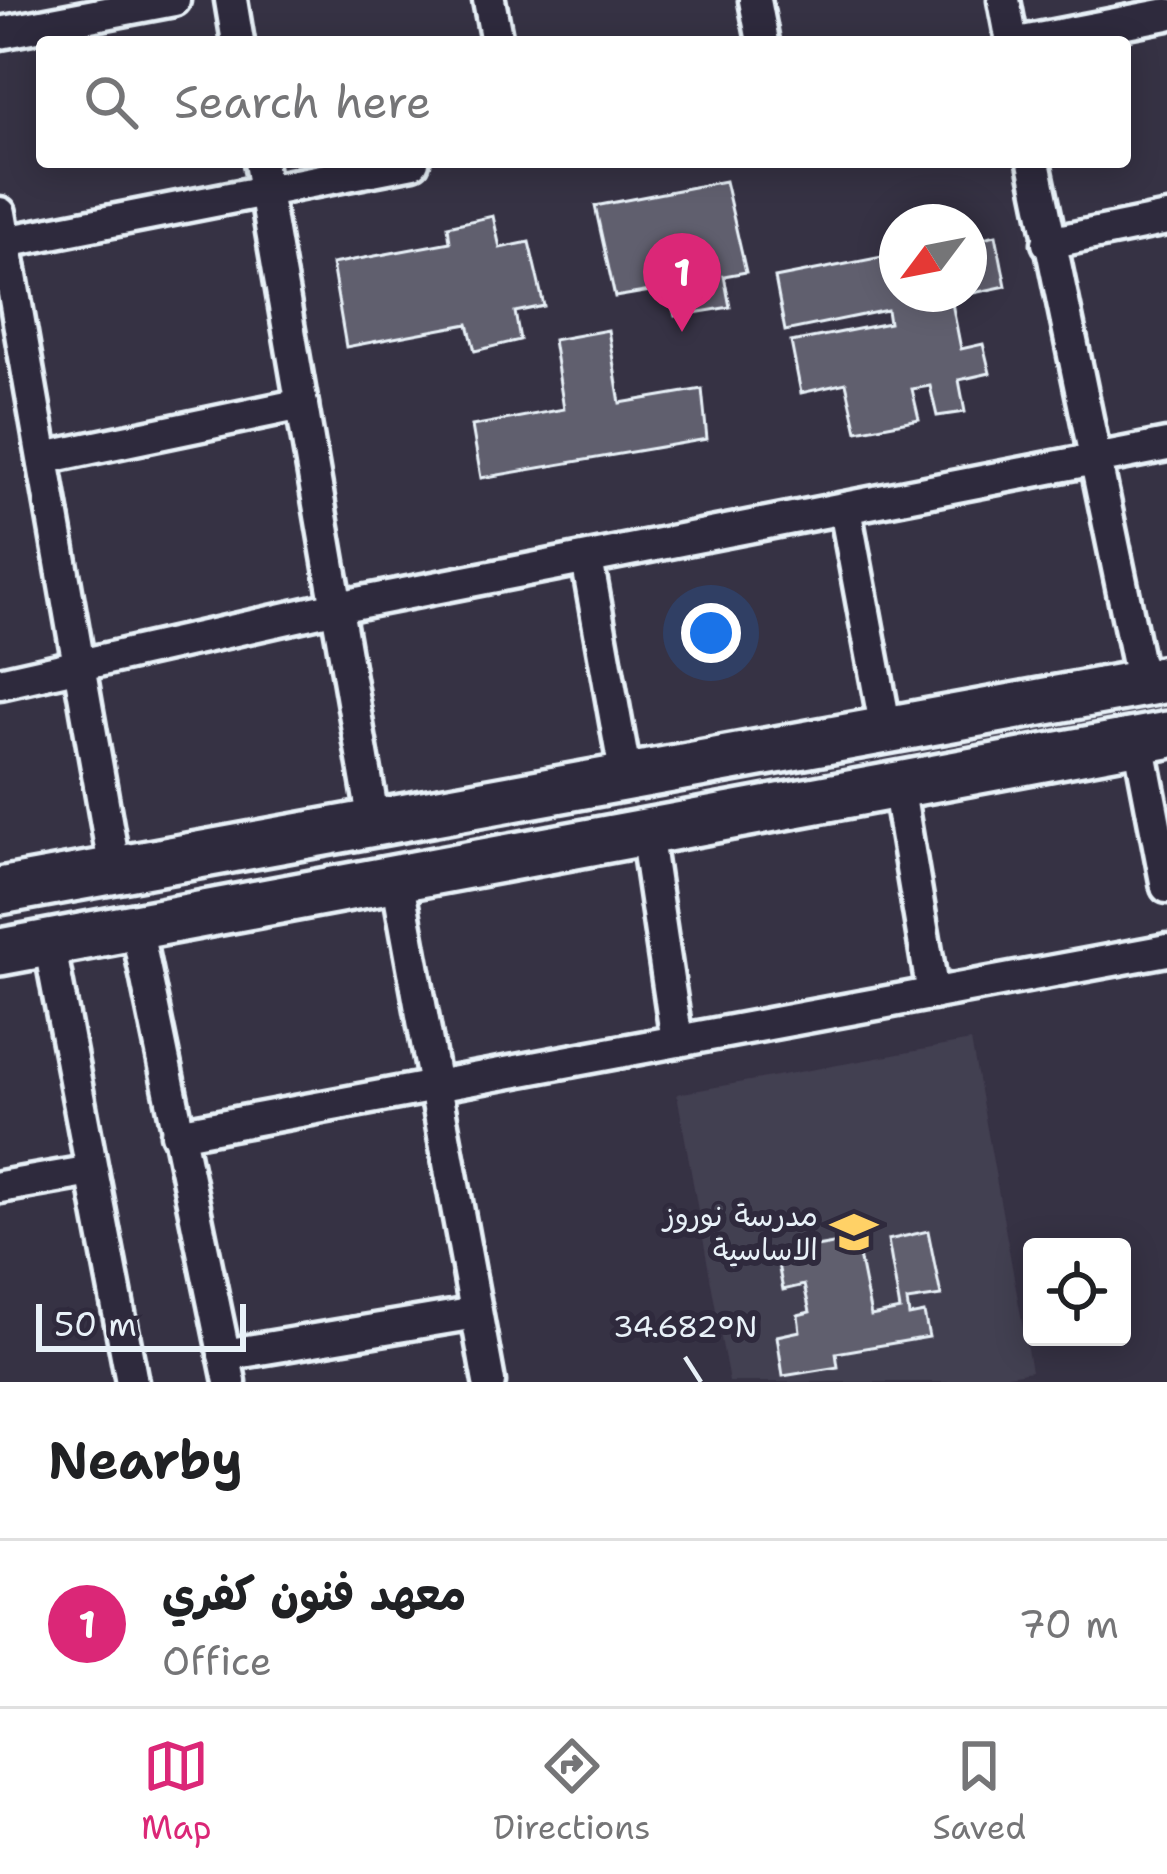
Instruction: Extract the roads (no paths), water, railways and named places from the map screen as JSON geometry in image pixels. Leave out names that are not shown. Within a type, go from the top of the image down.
[{"type":"main road","points":[[0,891],[1154,681]]},
{"type":"main road","points":[[0,952],[1153,738]]},
{"type":"main road","points":[[797,746],[805,802]]},
{"type":"main road","points":[[287,839],[296,897]]},
{"type":"street","points":[[0,34],[173,0]]},
{"type":"street","points":[[231,0],[237,36]]},
{"type":"street","points":[[489,0],[496,36]]},
{"type":"street","points":[[755,0],[762,36]]},
{"type":"street","points":[[1004,0],[1011,36]]},
{"type":"street","points":[[1054,36],[1167,14]]},
{"type":"street","points":[[115,871],[2,233],[262,177],[353,168]]},
{"type":"street","points":[[1035,168],[1093,462],[1154,681]]},
{"type":"street","points":[[262,177],[374,824]]},
{"type":"street","points":[[1048,243],[1167,219]]},
{"type":"street","points":[[44,458],[302,404]]},
{"type":"street","points":[[0,683],[79,669],[337,607],[1167,445]]},
{"type":"street","points":[[845,509],[886,730]]},
{"type":"street","points":[[587,559],[626,778]]},
{"type":"street","points":[[1153,738],[1167,887]]},
{"type":"street","points":[[898,785],[933,994]]},
{"type":"street","points":[[646,832],[676,1041]]},
{"type":"street","points":[[398,878],[489,1382]]},
{"type":"street","points":[[136,926],[227,1369],[476,1312]]},
{"type":"street","points":[[49,942],[132,1382]]},
{"type":"street","points":[[176,1134],[1167,950]]},
{"type":"street","points":[[0,1187],[92,1171]]},
{"type":"place","name":"معهد فنون كفري","points":[[682,332]]},
{"type":"place","name":"مدرسة نوروز الاساسية","points":[[854,1232]]}]
